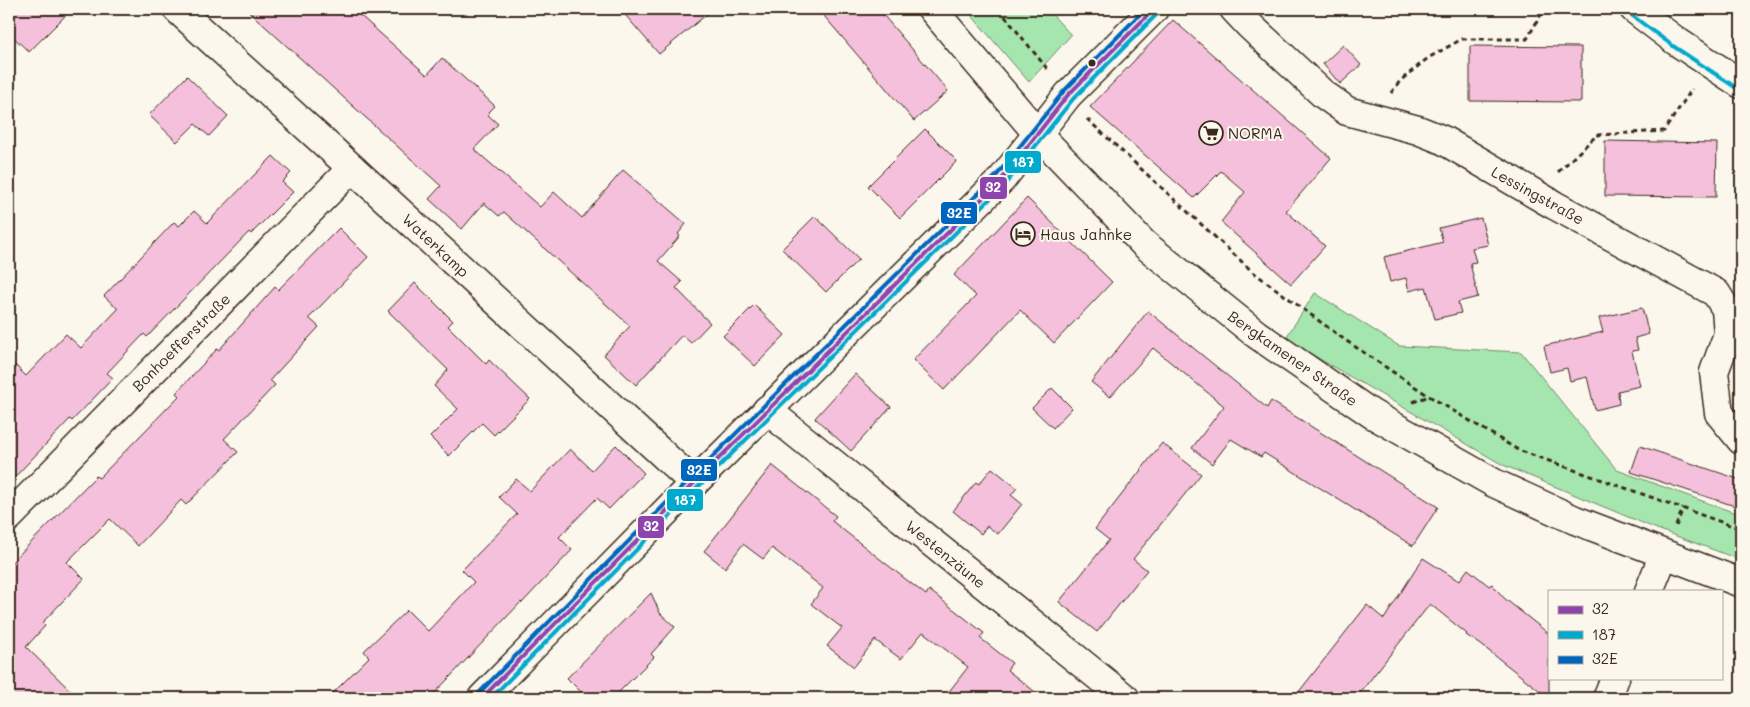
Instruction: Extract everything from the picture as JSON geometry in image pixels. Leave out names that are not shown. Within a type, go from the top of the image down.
[{"type":"street","name":"Waterkamp","points":[[177,9],[694,483]]},
{"type":"street","name":"Bergkamener Straße","points":[[932,9],[1038,134],[1144,244],[1256,334],[1372,414],[1494,483],[1575,520],[1741,583]]},
{"type":"street","points":[[482,698],[767,410],[1002,179],[1068,95],[1154,9]]},
{"type":"street","name":"Lessingstraße","points":[[1234,9],[1323,94],[1347,111],[1418,130],[1442,140],[1716,293],[1726,308],[1728,334],[1714,372],[1719,413],[1741,440]]},
{"type":"street","points":[[1634,9],[1676,41],[1741,84]]},
{"type":"street","name":"Bonhoefferstraße","points":[[9,517],[352,168]]},
{"type":"street","name":"Westenzäune","points":[[767,410],[1125,698]]},
{"type":"street","points":[[1649,590],[1664,554]]},
{"type":"street","points":[[1607,698],[1614,680]]},
{"type":"path","points":[[999,9],[1086,118],[1253,272],[1345,340],[1429,396],[1518,450],[1741,529]]},
{"type":"path","points":[[1372,118],[1400,81],[1428,58],[1462,39],[1527,39],[1544,9]]},
{"type":"path","points":[[1534,193],[1598,135],[1664,130],[1708,63]]},
{"type":"green space","points":[[966,9],[1047,9],[1071,35],[1029,82]]},
{"type":"green space","points":[[1315,293],[1399,346],[1521,352],[1617,470],[1741,515],[1741,560],[1657,529],[1503,465],[1285,339]]},
{"type":"building","points":[[9,9],[72,9],[29,52],[9,33]]},
{"type":"building","points":[[246,9],[353,9],[427,75],[442,58],[495,106],[487,114],[498,124],[474,149],[540,207],[554,192],[582,218],[623,170],[686,224],[678,234],[680,236],[658,261],[682,282],[676,288],[710,323],[691,343],[682,335],[636,385],[604,355],[630,326],[504,212],[499,216],[484,203],[462,229],[429,199],[441,186]]},
{"type":"building","points":[[620,9],[713,9],[659,54]]},
{"type":"building","points":[[818,9],[878,9],[948,91],[914,121]]},
{"type":"building","name":"NORMA","points":[[1173,20],[1331,158],[1286,211],[1325,246],[1291,284],[1221,222],[1245,192],[1221,171],[1194,198],[1090,107]]},
{"type":"building","points":[[1343,45],[1361,65],[1340,84],[1323,64]]},
{"type":"building","points":[[1470,46],[1581,47],[1581,102],[1470,101]]},
{"type":"building","points":[[187,76],[228,116],[209,136],[195,124],[177,142],[149,115]]},
{"type":"building","points":[[925,129],[957,161],[900,218],[868,186]]},
{"type":"building","points":[[1605,141],[1717,143],[1716,197],[1605,196]]},
{"type":"building","points":[[273,156],[291,173],[282,182],[293,192],[251,234],[249,232],[147,337],[144,334],[107,373],[113,378],[72,421],[70,419],[9,483],[9,359],[26,376],[66,334],[81,348],[118,309],[104,296],[174,222],[179,226],[194,211],[207,223]]},
{"type":"building","points":[[1027,198],[1112,282],[1054,343],[1020,310],[944,390],[913,360],[976,296],[954,275]]},
{"type":"building","points":[[815,216],[859,259],[826,292],[782,249]]},
{"type":"building","points":[[1481,218],[1488,245],[1472,248],[1476,262],[1470,263],[1478,297],[1458,302],[1461,313],[1435,319],[1426,287],[1409,291],[1406,278],[1390,282],[1384,257],[1443,242],[1439,228]]},
{"type":"building","points":[[339,228],[368,257],[309,318],[319,327],[270,380],[275,385],[224,439],[238,452],[186,505],[181,500],[138,546],[110,519],[67,562],[84,579],[42,623],[45,626],[26,647],[78,698],[9,698],[9,565],[96,476],[99,478],[179,396],[176,393],[217,349],[219,350],[275,287],[278,290]]},
{"type":"building","points":[[415,283],[453,321],[448,326],[486,364],[489,360],[530,399],[494,435],[482,423],[449,456],[430,437],[458,409],[434,386],[448,370],[388,311]]},
{"type":"building","points":[[754,305],[785,335],[755,366],[723,336]]},
{"type":"building","points":[[1642,308],[1649,334],[1635,338],[1638,350],[1632,351],[1640,386],[1618,391],[1619,404],[1595,410],[1587,377],[1570,381],[1567,368],[1550,372],[1544,346],[1603,332],[1599,318]]},
{"type":"building","points":[[1148,311],[1267,408],[1271,401],[1438,507],[1413,546],[1264,453],[1261,457],[1231,439],[1212,464],[1192,448],[1224,406],[1153,348],[1110,397],[1091,382]]},
{"type":"building","points":[[855,374],[891,407],[851,451],[815,418]]},
{"type":"building","points":[[1052,388],[1072,408],[1053,428],[1032,408]]},
{"type":"building","points":[[1162,443],[1201,474],[1133,559],[1147,570],[1097,632],[1059,602],[1109,540],[1095,529]]},
{"type":"building","points":[[616,445],[644,473],[609,509],[597,498],[559,537],[572,550],[430,698],[328,698],[369,657],[364,651],[407,610],[428,631],[474,582],[462,570],[517,514],[499,497],[516,479],[530,491],[570,449],[592,470]]},
{"type":"building","points":[[1640,446],[1741,480],[1741,508],[1631,472]]},
{"type":"building","points":[[772,465],[836,516],[832,521],[926,595],[929,590],[984,633],[980,638],[1012,663],[1007,670],[1043,698],[944,698],[968,667],[923,632],[901,659],[875,640],[854,667],[827,646],[842,628],[811,604],[823,588],[772,548],[763,559],[743,544],[725,568],[704,551]]},
{"type":"building","points":[[992,468],[1017,488],[1011,495],[1022,504],[998,534],[987,526],[981,534],[953,511],[976,482],[979,484]]},
{"type":"building","points":[[1423,558],[1459,581],[1468,569],[1489,586],[1492,584],[1504,598],[1548,633],[1549,698],[1466,635],[1430,604],[1356,698],[1294,698],[1367,605],[1384,619]]},
{"type":"building","points":[[651,593],[660,613],[675,627],[651,654],[654,657],[613,698],[587,698],[567,678]]},
{"type":"transit line","name":"32E","points":[[478,694],[690,479],[997,175],[1064,91],[1145,9]]},
{"type":"transit line","name":"32","points":[[482,698],[694,483],[1002,179],[1068,95],[1154,9]]},
{"type":"transit line","name":"187","points":[[491,698],[698,487],[1006,183],[1073,99],[1158,13]]},
{"type":"transit line","name":"187","points":[[1630,14],[1673,46],[1738,89]]},
{"type":"place","name":"NORMA","points":[[1211,133]]},
{"type":"place","name":"Haus Jahnke","points":[[1023,234]]}]
